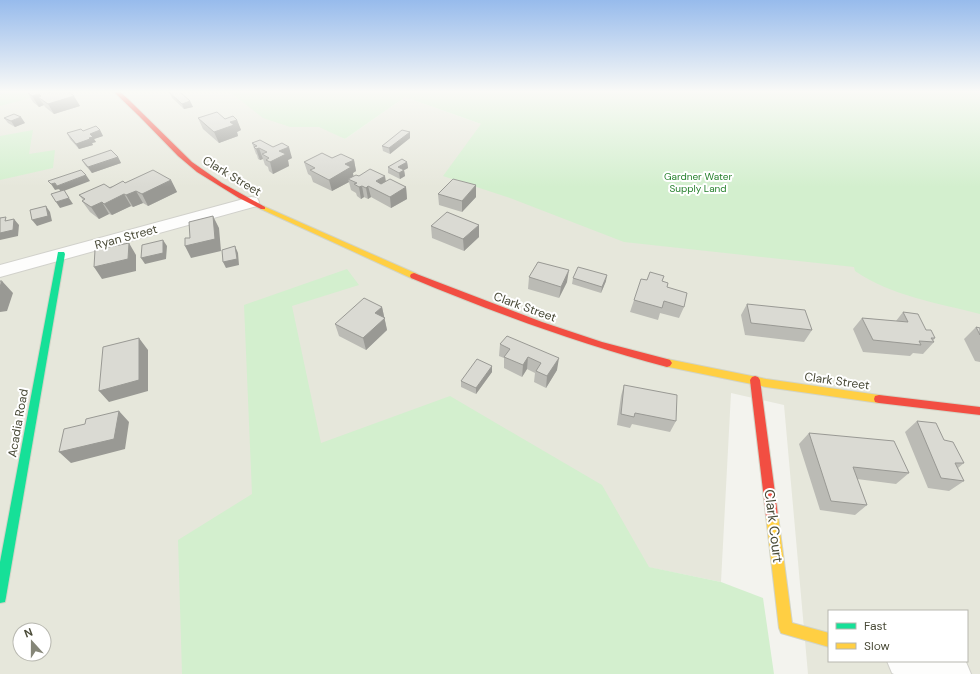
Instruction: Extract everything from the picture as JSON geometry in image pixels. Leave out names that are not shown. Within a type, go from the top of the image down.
[{"type":"street","name":"Clark Street","points":[[150,123],[191,165],[218,184],[251,202],[444,288],[540,326],[662,362],[803,389],[980,412]]},
{"type":"street","name":"Ryan Street","points":[[0,271],[251,202]]},
{"type":"street","name":"Acadia Road","points":[[0,597],[60,254]]},
{"type":"street","name":"Clark Court","points":[[755,380],[786,628],[828,640]]},
{"type":"street","points":[[908,662],[954,674]]},
{"type":"shaded area","points":[[0,123],[318,123],[345,139],[367,123],[479,123],[980,281],[980,674],[808,674],[784,405],[731,393],[721,582],[564,550],[542,674],[0,674]]},
{"type":"green space","name":"Gardner Water Supply Land","points":[[279,123],[367,123],[345,139],[319,127],[290,127]]},
{"type":"green space","name":"Gardner Water Supply Land","points":[[479,123],[980,123],[980,314],[899,293],[869,280],[855,271],[854,267],[624,242],[510,198],[443,176],[481,124]]},
{"type":"green space","points":[[33,130],[29,154],[55,150],[53,168],[0,180],[0,136]]},
{"type":"green space","points":[[347,269],[359,285],[292,306],[321,443],[450,396],[602,485],[649,567],[721,582],[763,598],[774,674],[182,674],[178,540],[252,494],[244,305]]},
{"type":"building","points":[[204,123],[232,123],[234,125],[214,132]]},
{"type":"building","points":[[96,126],[100,130],[90,134],[93,137],[76,144],[67,133],[81,129],[83,131]]},
{"type":"building","points":[[402,130],[410,132],[389,148],[382,146]]},
{"type":"building","points":[[260,140],[273,147],[282,143],[289,147],[279,151],[286,154],[270,162],[266,160],[269,158],[262,154],[267,152],[259,148],[256,149],[254,147],[257,146],[252,143]]},
{"type":"building","points":[[111,150],[118,157],[88,167],[82,160]]},
{"type":"building","points":[[322,153],[332,158],[341,154],[354,160],[345,164],[351,167],[329,180],[310,170],[315,168],[304,162]]},
{"type":"building","points":[[402,159],[407,162],[398,167],[404,170],[399,173],[388,167]]},
{"type":"building","points":[[370,169],[385,176],[376,181],[381,184],[390,179],[406,187],[390,197],[368,186],[366,188],[362,186],[359,187],[354,184],[357,183],[348,179],[356,175],[359,176]]},
{"type":"building","points":[[81,170],[86,175],[57,186],[55,183],[51,184],[48,181]]},
{"type":"building","points":[[153,170],[171,180],[142,194],[136,191],[126,195],[124,194],[104,204],[102,202],[91,207],[82,201],[85,199],[79,195],[104,184],[110,188],[123,181],[125,183]]},
{"type":"building","points":[[453,179],[476,185],[462,201],[438,194]]},
{"type":"building","points":[[64,190],[69,198],[56,202],[51,194]]},
{"type":"building","points":[[46,206],[48,216],[32,220],[30,210]]},
{"type":"building","points":[[447,212],[479,225],[463,239],[431,226]]},
{"type":"building","points":[[213,216],[215,239],[185,246],[185,238],[190,238],[189,222]]},
{"type":"building","points":[[6,217],[5,221],[14,219],[13,230],[0,233],[0,218]]},
{"type":"building","points":[[163,240],[163,253],[141,258],[142,245]]},
{"type":"building","points":[[129,243],[128,259],[94,267],[95,250]]},
{"type":"building","points":[[235,246],[237,259],[223,262],[222,250]]},
{"type":"building","points":[[538,262],[569,270],[561,287],[529,277]]},
{"type":"building","points":[[578,267],[607,275],[602,287],[573,278]]},
{"type":"building","points":[[650,272],[664,276],[662,281],[668,283],[667,287],[687,293],[684,307],[664,301],[662,308],[634,300],[641,279],[647,280]]},
{"type":"building","points":[[364,298],[382,307],[375,313],[385,318],[363,338],[335,324]]},
{"type":"building","points":[[747,304],[805,310],[812,330],[751,323]]},
{"type":"building","points":[[903,312],[918,314],[926,330],[931,330],[935,338],[931,338],[934,342],[919,341],[921,345],[873,340],[862,318],[908,322]]},
{"type":"building","points":[[976,327],[980,328],[980,335]]},
{"type":"building","points":[[507,336],[559,358],[547,376],[536,371],[541,363],[528,357],[523,365],[504,357],[510,349],[500,344]]},
{"type":"building","points":[[139,338],[139,380],[99,391],[103,347]]},
{"type":"building","points":[[477,359],[492,366],[476,388],[461,381]]},
{"type":"building","points":[[624,385],[677,395],[676,421],[635,413],[634,417],[621,414]]},
{"type":"building","points":[[119,411],[114,439],[59,452],[64,429],[85,424],[86,419]]},
{"type":"building","points":[[917,421],[936,423],[944,440],[953,442],[964,463],[955,463],[964,481],[941,478]]},
{"type":"building","points":[[809,433],[894,441],[909,473],[853,467],[867,505],[831,501]]},
{"type":"traffic: fast","points":[[0,597],[61,254]]},
{"type":"traffic: slow","points":[[263,208],[414,276]]},
{"type":"traffic: slow","points":[[667,363],[766,383],[879,399]]},
{"type":"traffic: slow","points":[[772,516],[786,628],[828,640]]},
{"type":"traffic: jam","points":[[149,123],[180,155],[199,171],[241,197],[263,208]]},
{"type":"traffic: jam","points":[[414,276],[539,325],[635,355],[667,363]]},
{"type":"traffic: jam","points":[[755,380],[772,516]]},
{"type":"traffic: jam","points":[[879,399],[980,411]]}]
